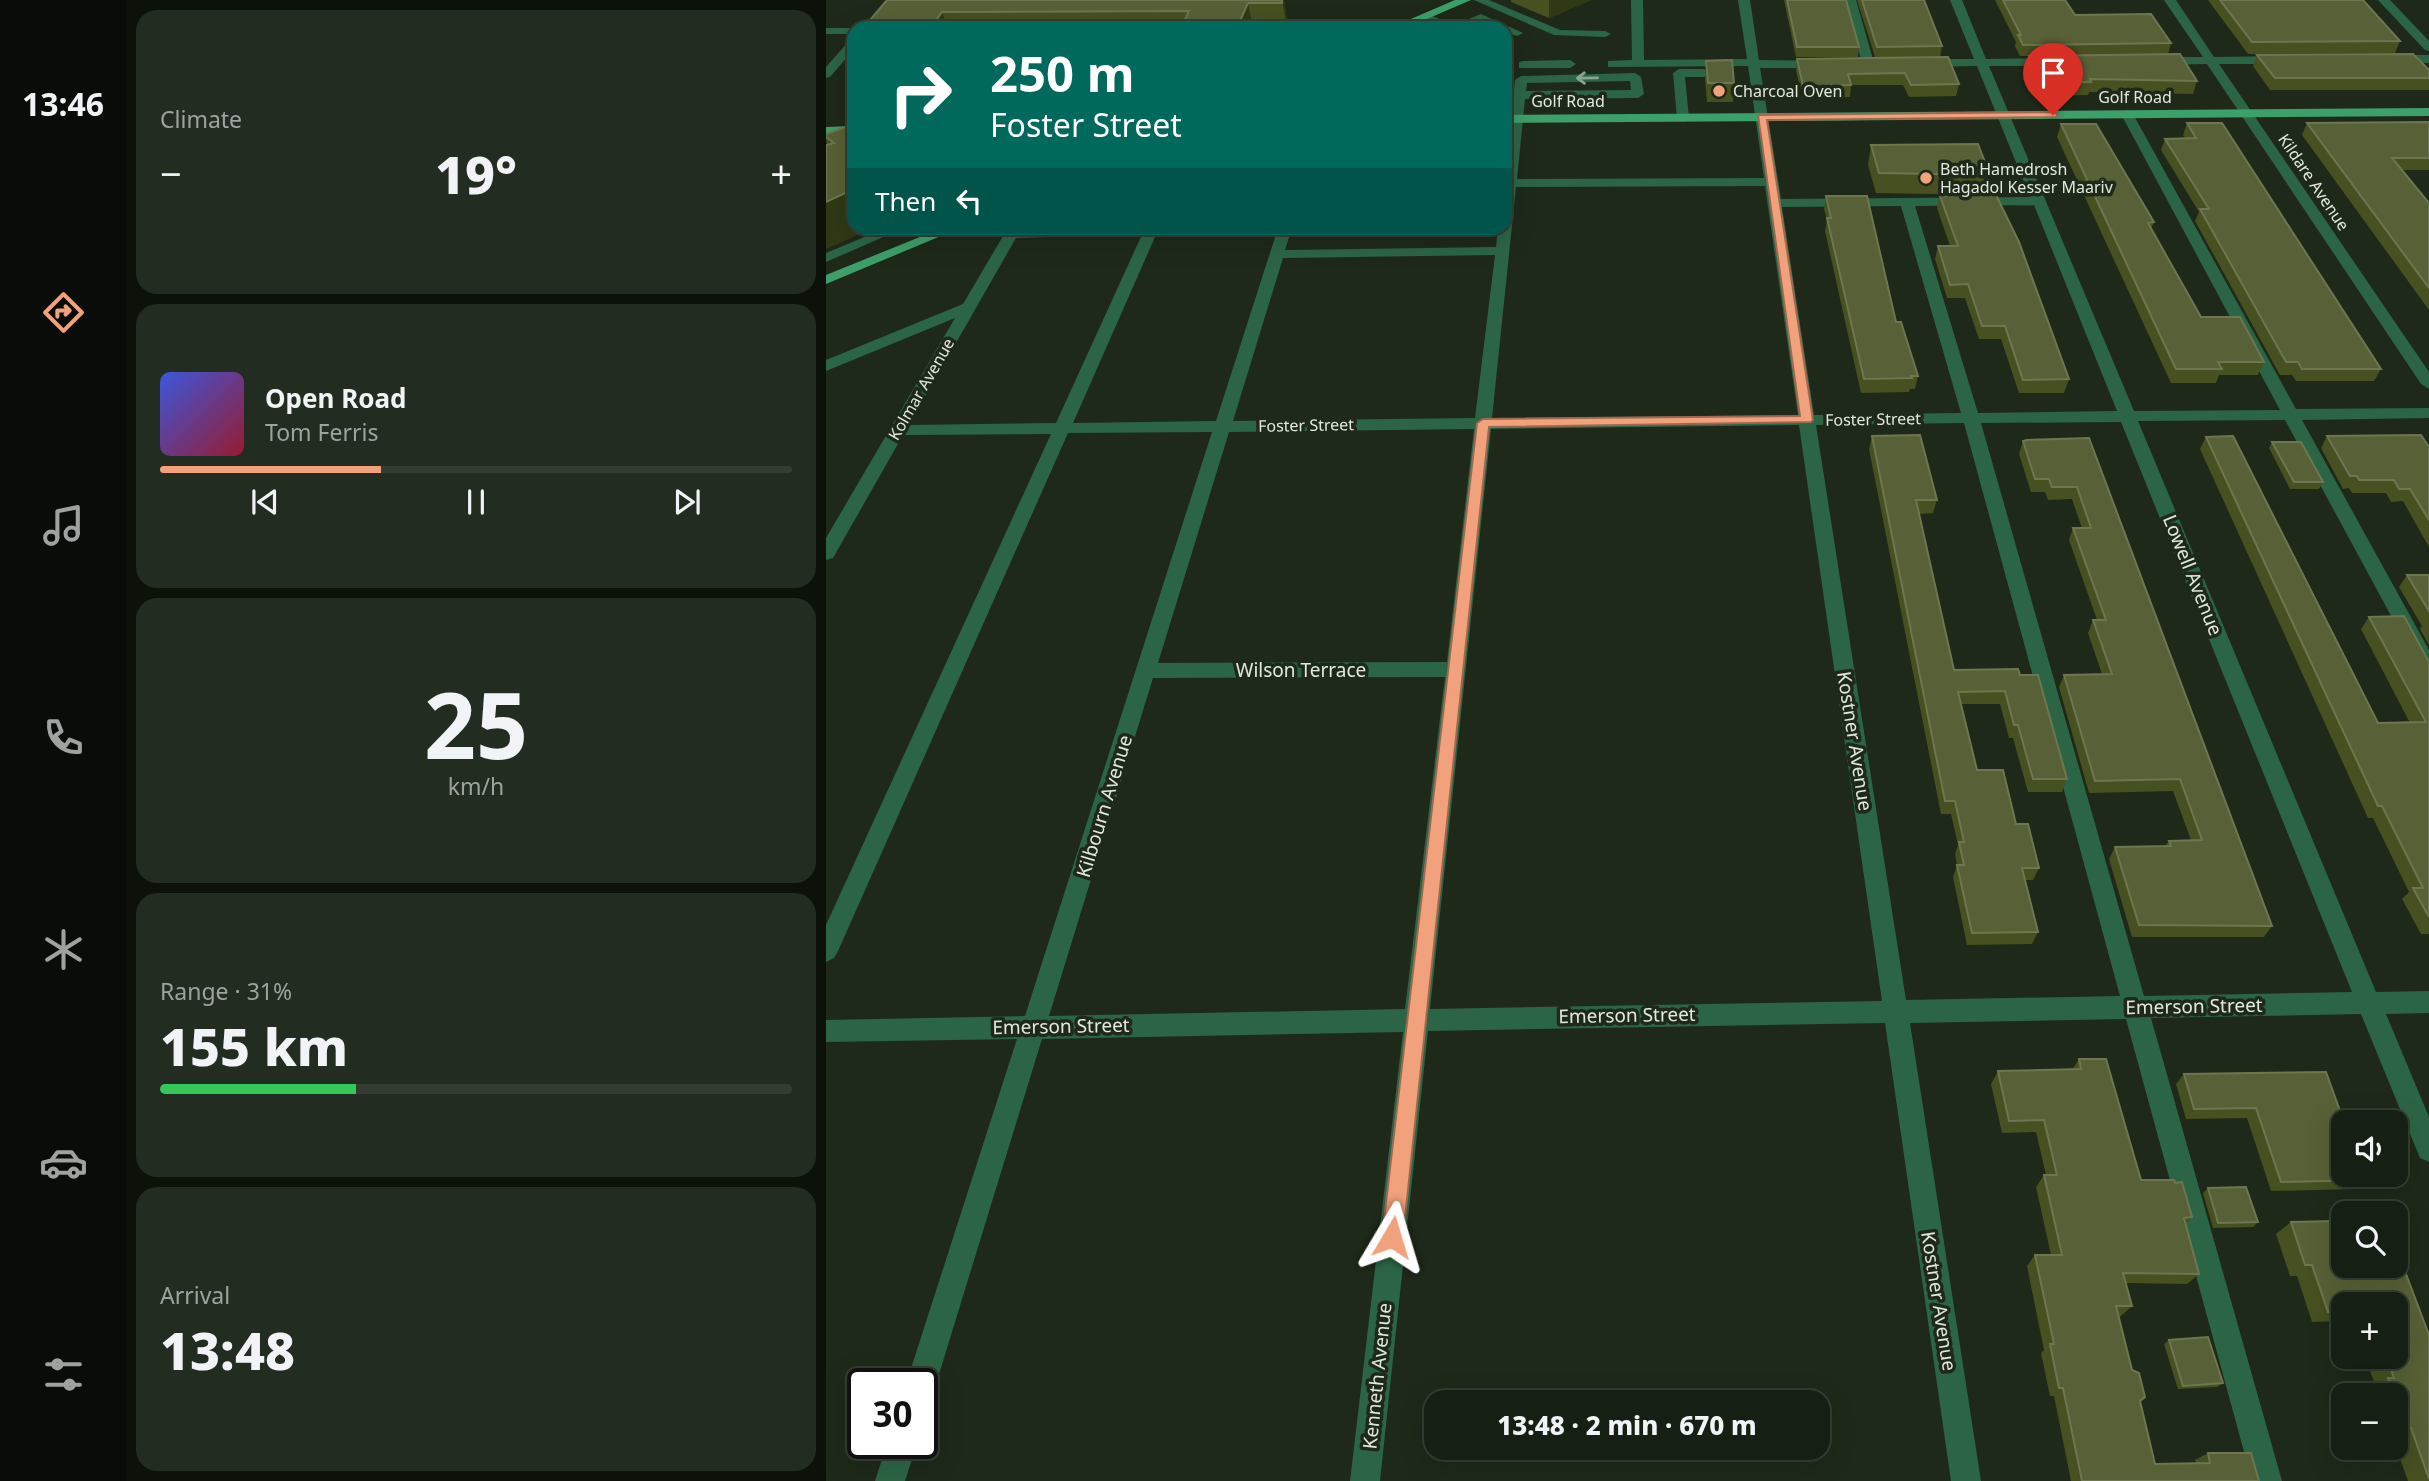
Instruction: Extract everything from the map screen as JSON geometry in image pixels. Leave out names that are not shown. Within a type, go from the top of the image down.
[{"type":"main road","points":[[1413,21],[1465,0]]},
{"type":"main road","name":"Golf Road","points":[[1512,119],[2429,111]]},
{"type":"main road","points":[[826,119],[847,119]]},
{"type":"main road","points":[[826,131],[847,130]]},
{"type":"main road","points":[[826,280],[936,235]]},
{"type":"street","points":[[1480,0],[1558,33],[1605,34]]},
{"type":"street","points":[[1637,0],[1638,63]]},
{"type":"street","name":"Kostner Avenue","points":[[1744,0],[1966,1481]]},
{"type":"street","points":[[1521,67],[1638,63],[1754,66],[1861,63],[1850,0]]},
{"type":"street","name":"Lowell Avenue","points":[[1956,0],[2429,1149]]},
{"type":"street","name":"Kildare Avenue","points":[[2171,0],[2429,384]]},
{"type":"street","points":[[2384,0],[2429,48]]},
{"type":"street","points":[[1425,16],[1437,21]]},
{"type":"street","points":[[1471,21],[1481,17],[1490,21]]},
{"type":"street","points":[[826,31],[847,31]]},
{"type":"street","points":[[1512,31],[1517,33]]},
{"type":"street","points":[[826,74],[847,50]]},
{"type":"street","points":[[826,55],[843,55]]},
{"type":"street","points":[[2375,59],[2429,59]]},
{"type":"street","points":[[2144,61],[2293,60]]},
{"type":"street","points":[[1906,63],[2063,62]]},
{"type":"street","points":[[1683,118],[1679,73],[1754,66]]},
{"type":"street","points":[[1512,95],[1638,94],[1635,77],[1521,67]]},
{"type":"street","name":"Kenneth Avenue","points":[[1512,116],[1520,95],[1521,67]]},
{"type":"street","points":[[2127,114],[2429,668]]},
{"type":"street","points":[[1512,183],[1773,193],[1907,203],[2039,201]]},
{"type":"street","points":[[1907,203],[1970,418],[2267,1481]]},
{"type":"street","points":[[826,258],[880,235]]},
{"type":"street","name":"Kolmar Avenue","points":[[826,554],[969,307],[1005,235]]},
{"type":"street","points":[[826,951],[1149,235]]},
{"type":"street","name":"Kilbourn Avenue","points":[[926,1368],[1283,235]]},
{"type":"street","name":"Kenneth Avenue","points":[[1365,1481],[1504,235]]},
{"type":"street","points":[[1277,254],[1502,251]]},
{"type":"street","points":[[826,366],[969,307]]},
{"type":"street","name":"Foster Street","points":[[898,430],[2429,412]]},
{"type":"street","name":"Wilson Terrace","points":[[1146,671],[1455,669]]},
{"type":"street","name":"Emerson Street","points":[[826,1031],[2429,1002]]},
{"type":"street","points":[[890,1481],[897,1459]]},
{"type":"building","points":[[887,0],[1282,0],[1282,3],[1248,3],[1240,21],[1184,21],[1189,11],[942,12],[936,21],[869,21]]},
{"type":"building","points":[[1787,0],[1846,0],[1859,47],[1797,47]]},
{"type":"building","points":[[1862,0],[1924,0],[1942,46],[1877,47]]},
{"type":"building","points":[[2003,0],[2065,0],[2075,15],[2151,14],[2171,43],[2023,45],[2018,35],[2021,35]]},
{"type":"building","points":[[2220,0],[2363,0],[2400,41],[2252,42]]},
{"type":"building","points":[[2180,54],[2197,81],[2090,79],[2091,82],[2043,83],[2029,56]]},
{"type":"building","points":[[2413,54],[2429,70],[2429,78],[2275,78],[2257,55]]},
{"type":"building","points":[[1948,57],[1959,84],[1911,85],[1905,73],[1848,74],[1851,85],[1803,86],[1797,59]]},
{"type":"building","points":[[1732,60],[1734,83],[1708,83],[1706,61]]},
{"type":"building","points":[[2429,122],[2429,158],[2392,158],[2429,203],[2429,288],[2307,123]]},
{"type":"building","points":[[2187,123],[2222,123],[2381,369],[2302,369],[2298,362],[2286,362],[2200,209],[2209,209],[2165,139],[2196,138]]},
{"type":"building","points":[[2061,124],[2096,124],[2154,222],[2148,223],[2201,317],[2240,317],[2264,362],[2218,362],[2222,369],[2176,369]]},
{"type":"building","points":[[847,126],[847,192],[826,202],[826,145],[834,143],[826,134]]},
{"type":"building","points":[[1978,144],[1990,175],[1879,173],[1871,145]]},
{"type":"building","points":[[1996,195],[2019,242],[2069,379],[2023,380],[2005,326],[1982,326],[1968,284],[1950,285],[1938,246],[1958,246],[1940,196]]},
{"type":"building","points":[[1826,196],[1867,196],[1896,322],[1901,322],[1918,376],[1864,379],[1827,218],[1831,218]]},
{"type":"building","points":[[1920,435],[1937,500],[1916,500],[1954,670],[2018,669],[2020,675],[2038,675],[2067,779],[2033,779],[2005,691],[1958,692],[1977,770],[2003,770],[2016,824],[2028,824],[2039,868],[2022,868],[2038,932],[1972,933],[1957,865],[1964,865],[1959,842],[1964,842],[1955,801],[1945,801],[1872,436]]},
{"type":"building","points":[[2421,435],[2429,447],[2429,520],[2410,489],[2399,489],[2394,480],[2359,480],[2357,476],[2350,476],[2327,436]]},
{"type":"building","points":[[2233,436],[2378,723],[2426,722],[2369,617],[2404,616],[2429,662],[2429,917],[2413,888],[2423,888],[2382,806],[2378,806],[2206,437]]},
{"type":"building","points":[[2089,438],[2272,926],[2139,925],[2115,847],[2171,846],[2169,841],[2202,840],[2180,779],[2095,781],[2064,675],[2112,674],[2093,620],[2106,620],[2073,528],[2091,528],[2077,487],[2052,487],[2049,479],[2035,479],[2023,441]]},
{"type":"building","points":[[2272,442],[2301,442],[2323,482],[2294,482]]},
{"type":"building","points":[[2407,575],[2429,575],[2429,611]]},
{"type":"building","points":[[2079,1059],[2106,1059],[2141,1180],[2182,1182],[2192,1217],[2184,1218],[2199,1274],[2123,1273],[2132,1306],[2116,1306],[2132,1370],[2139,1373],[2145,1397],[2140,1401],[2155,1464],[2210,1463],[2208,1453],[2251,1453],[2259,1481],[2082,1481],[2063,1388],[2059,1388],[2050,1344],[2054,1344],[2035,1255],[2062,1255],[2044,1175],[2057,1175],[2044,1120],[2009,1121],[1998,1071],[2081,1069]]},
{"type":"building","points":[[2326,1072],[2340,1110],[2331,1110],[2331,1181],[2281,1182],[2256,1108],[2194,1109],[2184,1074]]},
{"type":"building","points":[[2246,1187],[2258,1222],[2218,1223],[2208,1188]]},
{"type":"building","points":[[2331,1221],[2331,1278],[2408,1278],[2429,1335],[2429,1479],[2411,1428],[2408,1428],[2408,1383],[2389,1383],[2388,1378],[2394,1378],[2391,1369],[2408,1369],[2408,1292],[2331,1292],[2331,1312],[2328,1312],[2312,1265],[2305,1265],[2291,1222]]},
{"type":"building","points":[[2208,1337],[2223,1383],[2183,1386],[2169,1340]]},
{"type":"place","name":"Charcoal Oven","points":[[1719,91]]},
{"type":"place","name":"Beth Hamedrosh Hagadol Kesser Maariv","points":[[1926,178]]},
{"type":"route","points":[[1392,1237],[1483,423],[1807,420],[1761,117],[2053,115]]}]
